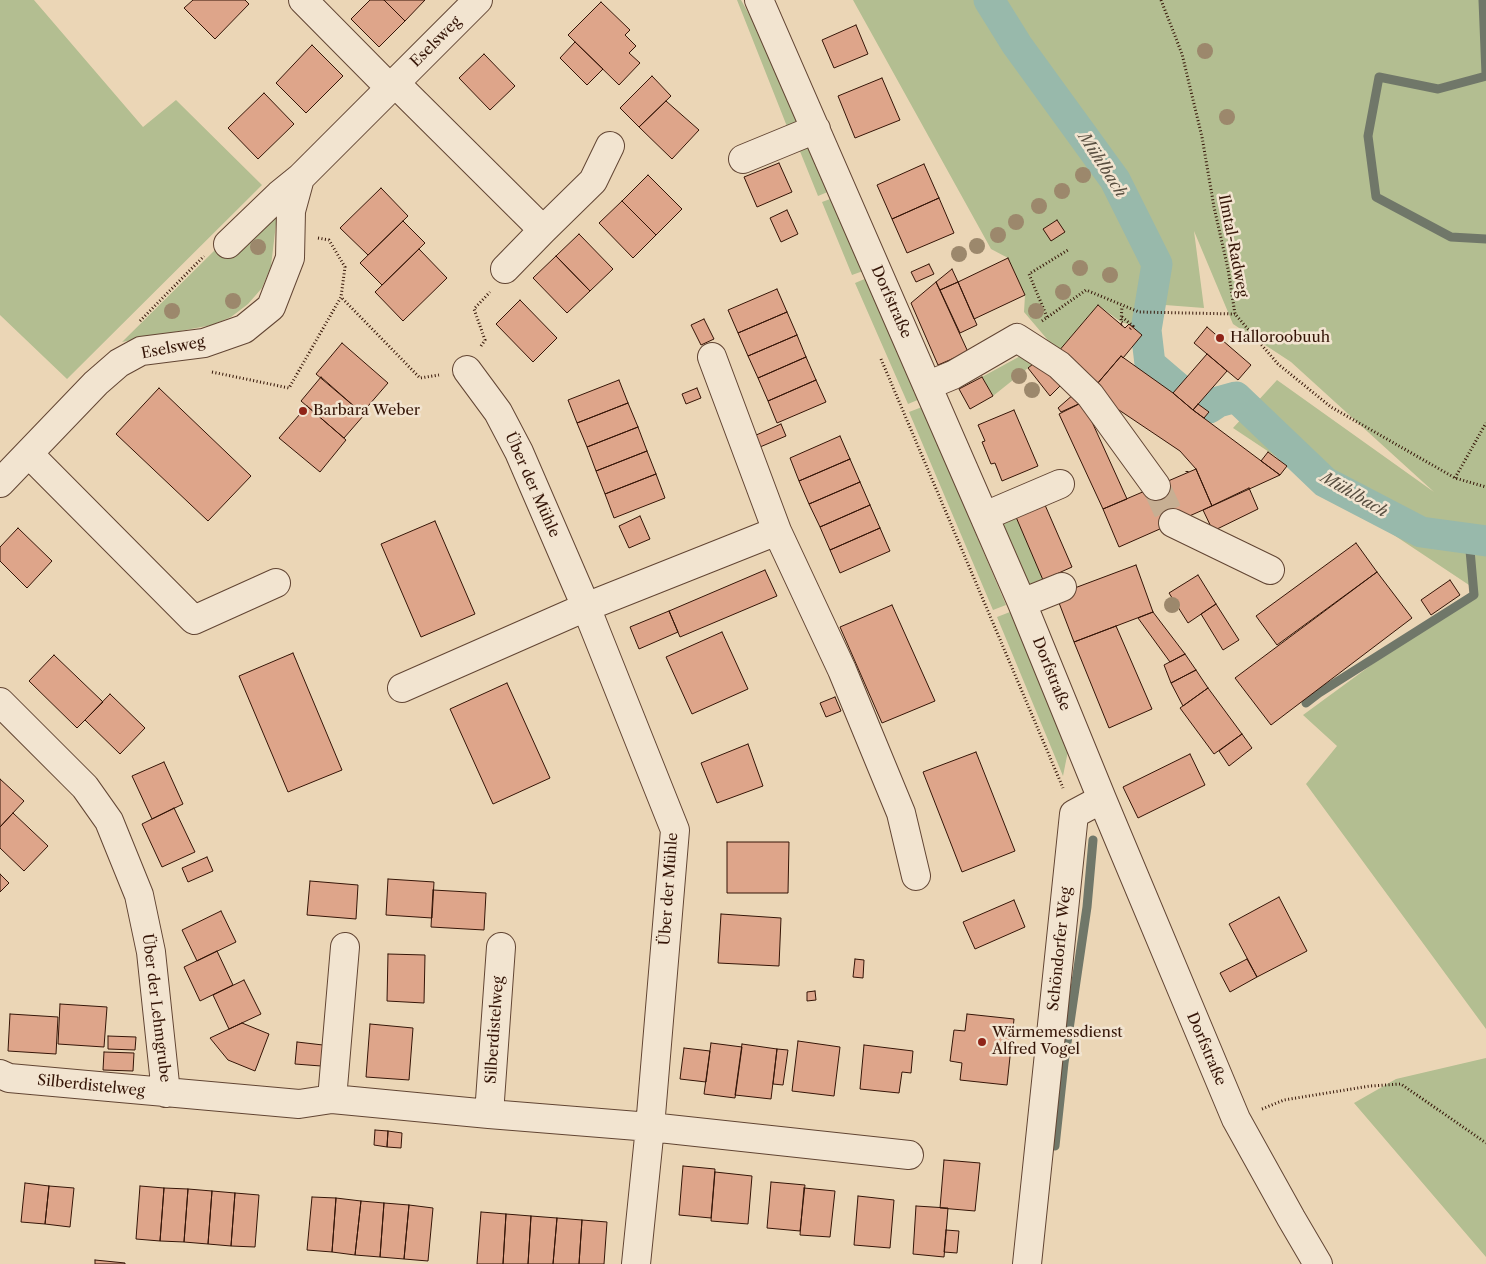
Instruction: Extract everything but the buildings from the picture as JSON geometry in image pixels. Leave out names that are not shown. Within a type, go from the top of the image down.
[{"type":"street","points":[[303,0],[543,230]]},
{"type":"street","name":"Eselsweg","points":[[0,483],[96,383],[119,363],[141,351],[204,343],[244,329],[271,307],[290,258],[291,211],[300,178],[478,0]]},
{"type":"street","name":"Dorfstraße","points":[[759,0],[985,516],[1236,1119],[1290,1218],[1318,1264]]},
{"type":"street","points":[[743,159],[816,129]]},
{"type":"street","points":[[505,269],[592,180],[610,146]]},
{"type":"street","points":[[228,244],[279,194],[300,178]]},
{"type":"street","points":[[928,386],[953,375],[1017,338],[1059,365],[1090,395],[1156,486]]},
{"type":"street","points":[[712,357],[777,531],[842,670],[901,814],[916,876]]},
{"type":"street","name":"Über der Mühle","points":[[467,370],[498,412],[519,452],[586,607],[675,830],[650,1127],[636,1264]]},
{"type":"street","points":[[29,454],[194,620],[276,584]]},
{"type":"street","points":[[985,516],[1060,484]]},
{"type":"street","points":[[1173,523],[1270,570]]},
{"type":"street","points":[[402,688],[586,607],[777,531]]},
{"type":"street","points":[[1022,603],[1062,587]]},
{"type":"street","name":"Über der Lehmgrube","points":[[0,702],[85,787],[109,821],[139,895],[151,952],[166,1093]]},
{"type":"street","name":"Schöndorfer Weg","points":[[1027,1264],[1074,814],[1102,799]]},
{"type":"street","points":[[332,1099],[345,947]]},
{"type":"street","name":"Silberdistelweg","points":[[489,1114],[502,947]]},
{"type":"street","name":"Silberdistelweg","points":[[0,1074],[9,1078],[299,1104],[332,1099],[650,1127]]},
{"type":"street","points":[[650,1127],[909,1155]]},
{"type":"path","name":"Ilmtal-Radweg","points":[[1161,0],[1182,54],[1202,137],[1235,314],[1278,364],[1331,407],[1455,478],[1486,487]]},
{"type":"path","points":[[210,372],[289,388],[341,297],[345,267],[329,240],[313,237]]},
{"type":"path","points":[[119,363],[119,341],[217,244],[228,244]]},
{"type":"path","points":[[1047,317],[1029,274],[1068,250]]},
{"type":"path","points":[[341,297],[420,378],[467,370],[485,340],[474,309],[499,283],[505,269]]},
{"type":"path","points":[[1017,338],[1086,290],[1139,312],[1235,314]]},
{"type":"path","points":[[1121,325],[1122,306]]},
{"type":"path","points":[[1122,317],[1133,326],[1130,330]]},
{"type":"path","points":[[1455,478],[1486,423]]},
{"type":"path","points":[[1236,1119],[1284,1100],[1370,1086],[1401,1084],[1486,1143]]},
{"type":"green space","points":[[0,0],[34,0],[143,127],[176,100],[262,185],[67,379],[0,315]]},
{"type":"green space","points":[[737,0],[741,0],[769,50],[800,123],[788,129]]},
{"type":"green space","points":[[853,0],[1486,0],[1486,1029],[1306,784],[1337,746],[1303,715],[1475,589],[1233,428],[1277,380],[1434,492],[1291,362],[1233,324],[1194,231],[1204,308],[1139,303],[1139,312],[1135,326],[1121,322],[1098,305],[1058,352],[1024,312],[1025,295],[1008,258],[991,249]]},
{"type":"green space","points":[[809,140],[830,191],[818,196],[797,144]]},
{"type":"green space","points":[[833,198],[863,271],[852,275],[822,202]]},
{"type":"green space","points":[[278,207],[271,266],[262,288],[248,304],[231,317],[212,325],[122,342],[216,249],[226,259]]},
{"type":"green space","points":[[867,278],[920,399],[908,404],[855,283]]},
{"type":"green space","points":[[1024,354],[1038,360],[993,396],[982,377]]},
{"type":"green space","points":[[922,407],[1006,605],[993,610],[909,412]]},
{"type":"green space","points":[[1016,517],[1043,580],[1029,584],[1002,524]]},
{"type":"green space","points":[[1010,612],[1068,751],[1063,776],[997,617]]},
{"type":"green space","points":[[1486,1058],[1486,1257],[1354,1103],[1396,1079]]},
{"type":"waterway","name":"Mühlbach","points":[[989,0],[1017,45],[1115,180],[1157,264],[1146,330],[1150,364],[1178,388]]},
{"type":"waterway","name":"Mühlbach","points":[[1483,0],[1486,74]]},
{"type":"waterway","name":"Mühlbach","points":[[1486,76],[1438,89],[1379,77],[1368,136],[1376,197],[1451,237],[1486,239]]},
{"type":"waterway","name":"Mühlbach","points":[[1196,407],[1209,408],[1218,402],[1236,397],[1325,482],[1421,532],[1486,541]]},
{"type":"waterway","points":[[1306,703],[1474,595],[1469,539]]},
{"type":"waterway","points":[[1055,1146],[1064,1063],[1087,907],[1093,840]]},
{"type":"tunnel","points":[[1156,486],[1173,523]]},
{"type":"place","name":"Halloroobuuh","points":[[1220,338]]},
{"type":"place","name":"Barbara Weber","points":[[303,411]]},
{"type":"place","name":"Wärmemessdienst Alfred Vogel","points":[[982,1042]]}]
